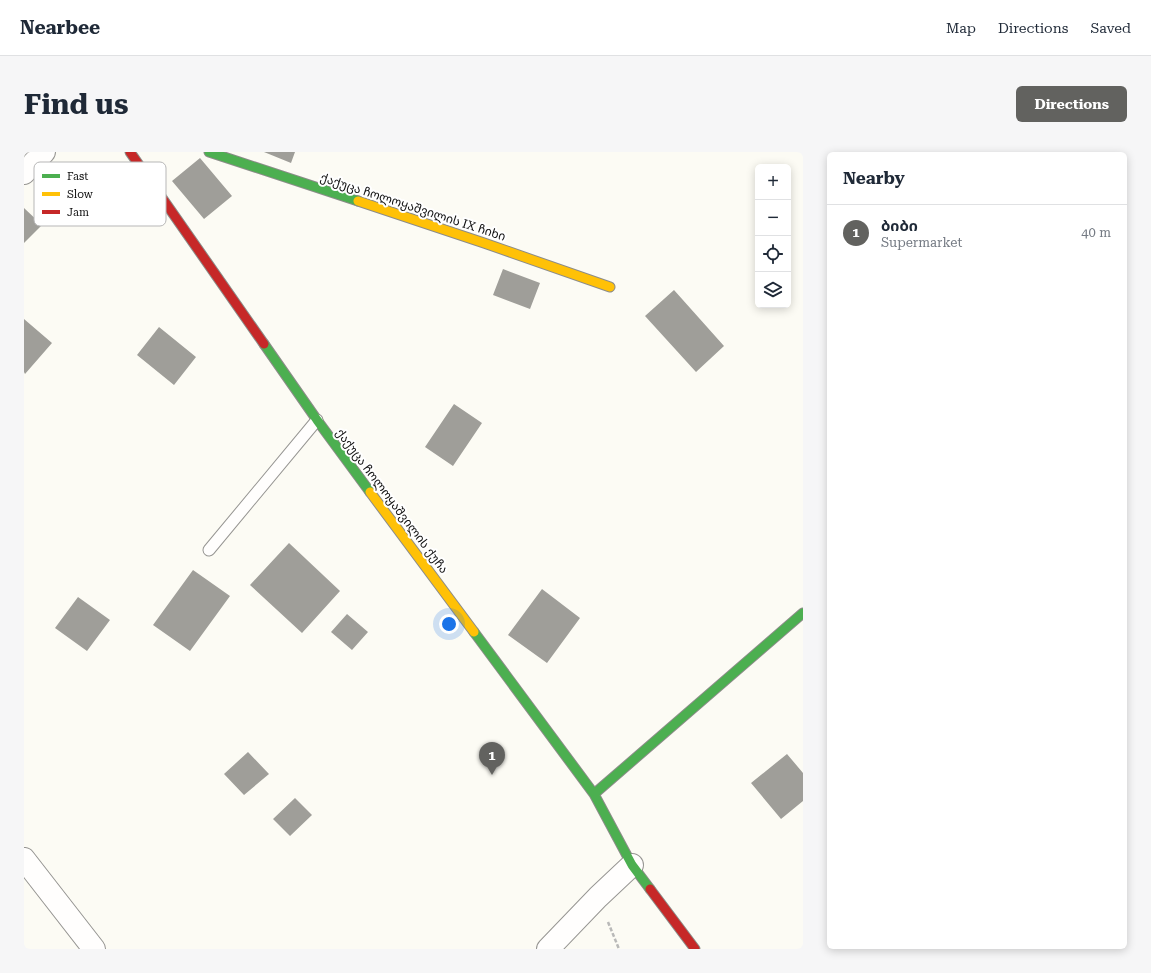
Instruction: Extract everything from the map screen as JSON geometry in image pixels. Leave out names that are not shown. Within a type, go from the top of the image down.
[{"type":"street","points":[[34,162],[44,152]]},
{"type":"street","name":"ქაქუცა ჩოლოყაშვილის ქუჩა","points":[[130,152],[137,162]]},
{"type":"street","name":"ქაქუცა ჩოლოყაშვილის IX ჩიხი","points":[[209,152],[610,287]]},
{"type":"street","points":[[24,173],[34,162]]},
{"type":"street","name":"ქაქუცა ჩოლოყაშვილის ქუჩა","points":[[166,204],[317,420],[594,794],[632,865],[695,949]]},
{"type":"street","points":[[594,794],[803,614]]},
{"type":"street","points":[[24,859],[94,949]]},
{"type":"street","points":[[548,949],[598,897],[632,865]]},
{"type":"lane","points":[[209,550],[317,420]]},
{"type":"building","points":[[264,152],[295,152],[291,163]]},
{"type":"building","points":[[200,158],[232,196],[204,219],[172,181]]},
{"type":"building","points":[[24,208],[34,217],[34,226],[41,226],[24,243]]},
{"type":"building","points":[[503,269],[540,283],[530,309],[493,295]]},
{"type":"building","points":[[674,290],[724,346],[696,372],[645,316]]},
{"type":"building","points":[[24,319],[52,343],[25,374],[24,372]]},
{"type":"building","points":[[159,327],[196,357],[174,385],[137,355]]},
{"type":"building","points":[[454,404],[482,423],[453,466],[425,447]]},
{"type":"building","points":[[289,543],[340,591],[302,633],[250,585]]},
{"type":"building","points":[[193,570],[230,596],[190,651],[153,625]]},
{"type":"building","points":[[542,589],[580,618],[547,663],[508,635]]},
{"type":"building","points":[[78,597],[110,620],[87,651],[55,628]]},
{"type":"building","points":[[347,614],[368,632],[352,650],[331,632]]},
{"type":"building","points":[[248,752],[269,774],[244,795],[224,774]]},
{"type":"building","points":[[787,754],[803,773],[803,801],[781,819],[751,783]]},
{"type":"building","points":[[295,798],[312,815],[290,836],[273,819]]},
{"type":"traffic: fast","points":[[209,152],[358,201]]},
{"type":"traffic: fast","points":[[264,344],[370,492]]},
{"type":"traffic: fast","points":[[594,794],[803,613]]},
{"type":"traffic: fast","points":[[474,632],[594,794],[632,865],[650,889]]},
{"type":"traffic: slow","points":[[358,201],[610,287]]},
{"type":"traffic: slow","points":[[370,492],[474,632]]},
{"type":"traffic: jam","points":[[130,152],[137,162]]},
{"type":"traffic: jam","points":[[166,204],[264,344]]},
{"type":"traffic: jam","points":[[650,889],[695,949]]},
{"type":"place","name":"ბიბი","points":[[492,775]]}]
